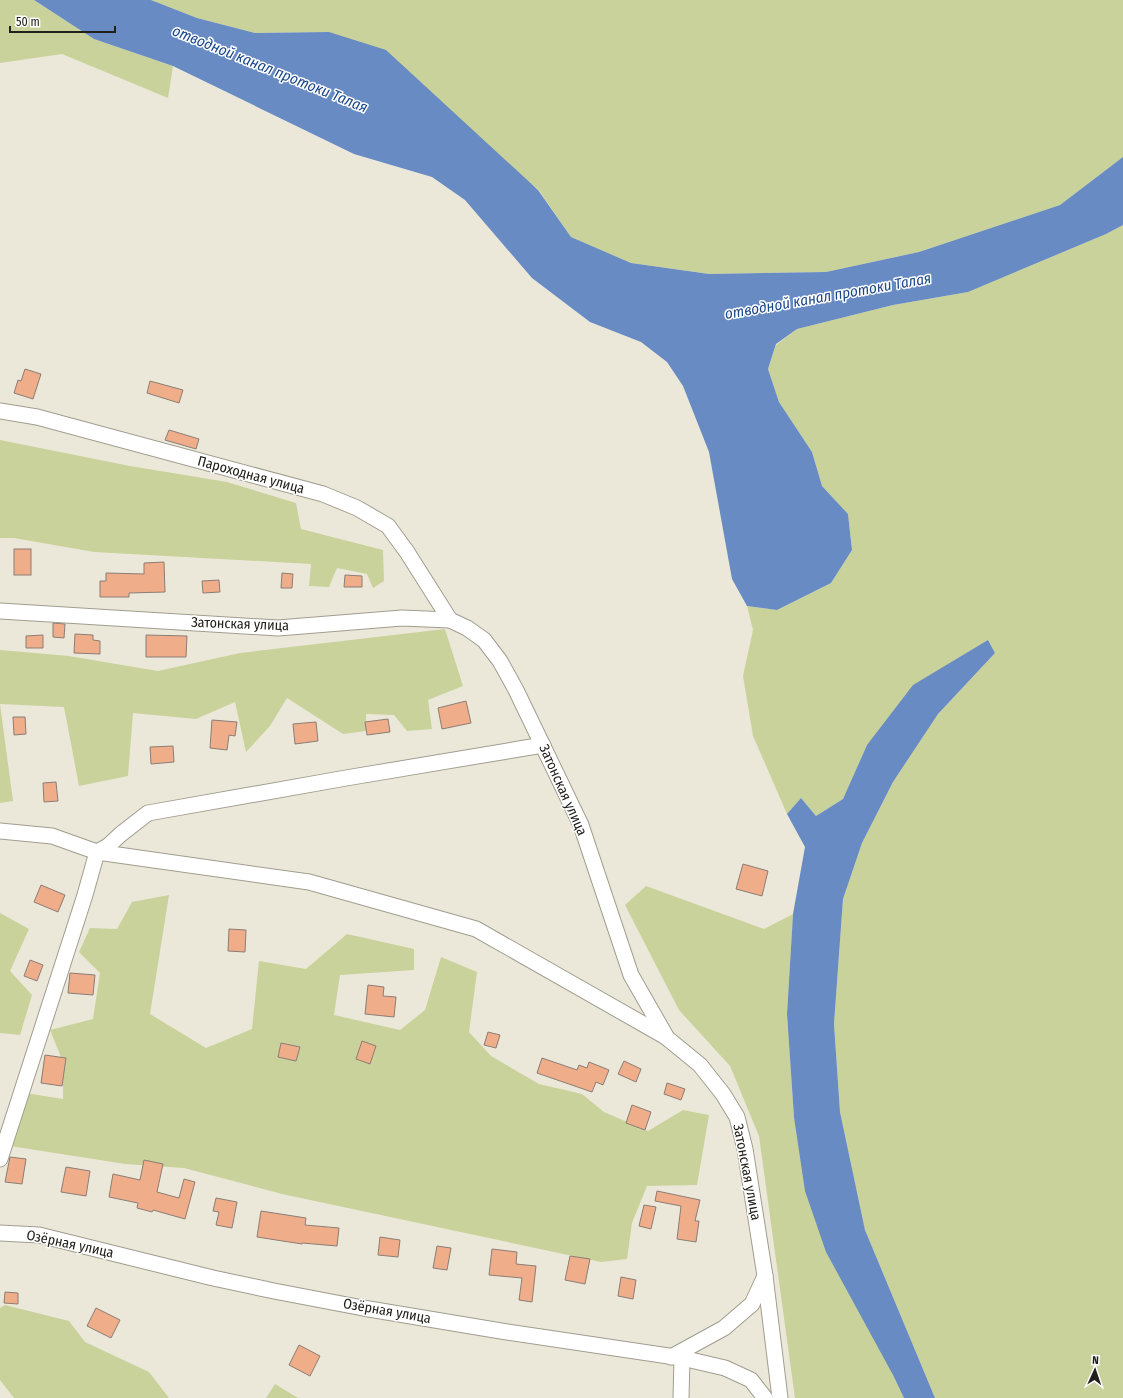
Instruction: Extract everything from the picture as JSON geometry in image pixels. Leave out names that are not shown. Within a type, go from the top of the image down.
[{"type":"street","name":"Пароходная улица","points":[[0,411],[37,416],[323,494],[357,508],[388,526],[407,552],[450,620]]},
{"type":"street","name":"Затонская улица","points":[[0,611],[278,628],[402,618],[450,620],[467,628],[484,640],[500,662],[543,745],[581,825],[631,976],[667,1038],[700,1065],[723,1094],[737,1117],[745,1149],[765,1276],[780,1398]]},
{"type":"street","points":[[0,1159],[85,895],[97,852],[108,846],[148,813],[543,745]]},
{"type":"street","points":[[0,831],[52,836],[97,852],[309,882],[476,929],[667,1038]]},
{"type":"street","name":"Озёрная улица","points":[[1,1232],[39,1235],[213,1278],[363,1308],[507,1332],[676,1357],[726,1368],[751,1380],[765,1398]]},
{"type":"street","points":[[681,1398],[676,1357],[724,1328],[752,1304],[765,1276]]},
{"type":"green space","points":[[0,0],[34,0],[94,39],[173,66],[168,98],[62,54],[0,63]]},
{"type":"green space","points":[[151,0],[1123,0],[1123,157],[1060,205],[919,252],[826,272],[709,274],[631,263],[571,237],[538,189],[329,32],[255,33],[197,18]]},
{"type":"green space","points":[[1123,225],[1123,1398],[935,1398],[865,1230],[840,1112],[834,1024],[843,899],[862,843],[893,782],[938,714],[995,653],[988,640],[867,745],[843,799],[816,816],[801,798],[787,814],[753,736],[743,676],[753,630],[747,606],[777,610],[831,583],[852,550],[848,514],[822,486],[812,452],[779,402],[768,369],[776,345],[797,329],[893,305],[968,292],[1106,234]]},
{"type":"green space","points":[[0,440],[130,466],[227,482],[296,503],[301,529],[383,550],[384,581],[373,588],[367,574],[337,568],[329,587],[309,586],[311,564],[94,552],[14,538],[0,538]]},
{"type":"green space","points":[[445,629],[463,686],[428,700],[432,729],[407,731],[394,715],[366,714],[366,731],[343,734],[287,698],[270,726],[246,752],[235,702],[196,719],[133,713],[128,776],[79,786],[64,707],[0,704],[0,650],[69,656],[158,671],[240,653]]},
{"type":"green space","points":[[0,704],[13,801],[0,803]]},
{"type":"green space","points":[[646,886],[764,929],[793,914],[787,1014],[794,1117],[893,1375],[904,1398],[795,1398],[759,1136],[730,1066],[679,1010],[625,905]]},
{"type":"green space","points":[[169,895],[150,1014],[206,1048],[252,1029],[259,961],[306,969],[347,934],[414,949],[414,970],[340,975],[334,1015],[400,1030],[425,1010],[441,957],[477,972],[469,1032],[491,1056],[539,1084],[582,1094],[604,1112],[648,1131],[683,1110],[709,1115],[697,1185],[647,1186],[632,1223],[627,1259],[601,1262],[282,1194],[184,1168],[125,1164],[10,1146],[26,1093],[63,1099],[63,1062],[50,1030],[93,1019],[100,973],[79,952],[90,928],[117,929],[132,902]]},
{"type":"green space","points":[[0,913],[29,929],[10,971],[32,995],[20,1035],[0,1033]]},
{"type":"green space","points":[[5,1305],[69,1321],[85,1342],[149,1372],[169,1398],[14,1398],[0,1380],[0,1308]]},
{"type":"green space","points":[[275,1384],[298,1398],[266,1398]]},
{"type":"water","name":"отводной канал протоки Талая","points":[[34,0],[151,0],[197,18],[255,33],[329,32],[386,50],[538,190],[571,237],[631,263],[709,274],[826,272],[919,252],[1060,205],[1123,157],[1123,225],[1106,234],[968,292],[893,305],[797,329],[776,344],[768,369],[779,402],[812,452],[822,486],[848,514],[852,550],[831,583],[777,610],[747,606],[732,579],[709,452],[683,386],[667,362],[641,342],[590,322],[532,278],[465,200],[432,177],[354,154],[173,66],[94,39]]},
{"type":"water","points":[[988,640],[995,653],[938,714],[893,782],[862,843],[843,899],[834,1024],[840,1112],[865,1230],[935,1398],[904,1398],[826,1252],[805,1191],[794,1117],[787,1014],[793,914],[805,847],[787,814],[801,798],[816,816],[843,799],[867,745],[913,685]]},
{"type":"building","points":[[25,369],[41,374],[33,399],[14,393],[18,380],[21,381]]},
{"type":"building","points":[[150,381],[183,390],[179,403],[147,393]]},
{"type":"building","points":[[169,430],[199,439],[196,449],[165,440]]},
{"type":"building","points":[[14,549],[31,549],[31,575],[14,575]]},
{"type":"building","points":[[164,562],[165,592],[129,593],[129,597],[100,597],[100,581],[106,581],[106,573],[144,574],[144,563]]},
{"type":"building","points":[[282,573],[293,574],[292,588],[281,588]]},
{"type":"building","points":[[345,575],[362,576],[362,587],[344,587]]},
{"type":"building","points":[[219,580],[220,592],[203,593],[202,581]]},
{"type":"building","points":[[53,623],[65,624],[64,638],[53,637]]},
{"type":"building","points":[[75,634],[93,635],[93,640],[100,641],[100,654],[74,653]]},
{"type":"building","points":[[43,635],[43,648],[26,648],[26,636]]},
{"type":"building","points":[[146,635],[187,636],[186,657],[146,657]]},
{"type":"building","points":[[466,701],[471,723],[442,729],[438,708]]},
{"type":"building","points":[[13,717],[25,717],[26,734],[14,735]]},
{"type":"building","points":[[388,719],[390,732],[367,735],[365,722]]},
{"type":"building","points":[[212,720],[237,722],[235,736],[229,735],[227,750],[210,748]]},
{"type":"building","points":[[316,722],[318,741],[295,744],[293,724]]},
{"type":"building","points":[[173,746],[174,762],[151,764],[150,747]]},
{"type":"building","points":[[56,782],[58,801],[44,802],[43,783]]},
{"type":"building","points":[[743,864],[768,871],[762,896],[736,889]]},
{"type":"building","points":[[41,885],[65,895],[58,912],[34,902]]},
{"type":"building","points":[[229,929],[246,930],[245,952],[228,951]]},
{"type":"building","points":[[30,960],[43,965],[37,981],[24,976]]},
{"type":"building","points":[[70,973],[95,975],[93,995],[68,993]]},
{"type":"building","points":[[368,985],[384,987],[383,996],[396,997],[394,1017],[365,1014]]},
{"type":"building","points":[[488,1032],[500,1035],[496,1048],[484,1045]]},
{"type":"building","points":[[362,1041],[376,1046],[370,1064],[356,1059]]},
{"type":"building","points":[[281,1043],[300,1047],[296,1061],[278,1057]]},
{"type":"building","points":[[45,1055],[66,1058],[62,1086],[41,1083]]},
{"type":"building","points":[[542,1058],[577,1070],[579,1065],[587,1068],[589,1062],[609,1070],[603,1085],[596,1082],[592,1092],[537,1073]]},
{"type":"building","points":[[624,1061],[641,1069],[636,1082],[618,1074]]},
{"type":"building","points":[[667,1083],[685,1089],[681,1100],[664,1094]]},
{"type":"building","points":[[632,1105],[651,1112],[645,1130],[626,1123]]},
{"type":"building","points":[[10,1157],[26,1159],[22,1184],[5,1182]]},
{"type":"building","points":[[144,1160],[163,1164],[157,1192],[179,1198],[184,1179],[195,1182],[185,1219],[153,1210],[152,1212],[137,1208],[138,1203],[109,1197],[113,1174],[140,1180]]},
{"type":"building","points":[[66,1167],[90,1171],[86,1196],[61,1192]]},
{"type":"building","points":[[657,1191],[700,1200],[695,1221],[699,1221],[696,1242],[677,1239],[681,1206],[655,1201]]},
{"type":"building","points":[[216,1198],[237,1202],[232,1228],[216,1225],[219,1212],[213,1211]]},
{"type":"building","points":[[644,1205],[656,1207],[651,1229],[639,1226]]},
{"type":"building","points":[[261,1211],[306,1218],[305,1225],[339,1228],[337,1246],[302,1244],[257,1237]]},
{"type":"building","points":[[380,1237],[400,1240],[398,1257],[378,1255]]},
{"type":"building","points":[[437,1246],[451,1248],[447,1270],[433,1268]]},
{"type":"building","points":[[492,1249],[517,1252],[516,1264],[536,1266],[532,1302],[519,1300],[522,1278],[489,1275]]},
{"type":"building","points":[[570,1256],[590,1259],[585,1284],[565,1280]]},
{"type":"building","points":[[621,1277],[636,1280],[633,1299],[618,1296]]},
{"type":"building","points":[[5,1292],[18,1293],[18,1304],[4,1303]]},
{"type":"building","points":[[96,1308],[120,1320],[111,1338],[87,1326]]},
{"type":"building","points":[[299,1345],[320,1356],[310,1376],[289,1365]]}]
